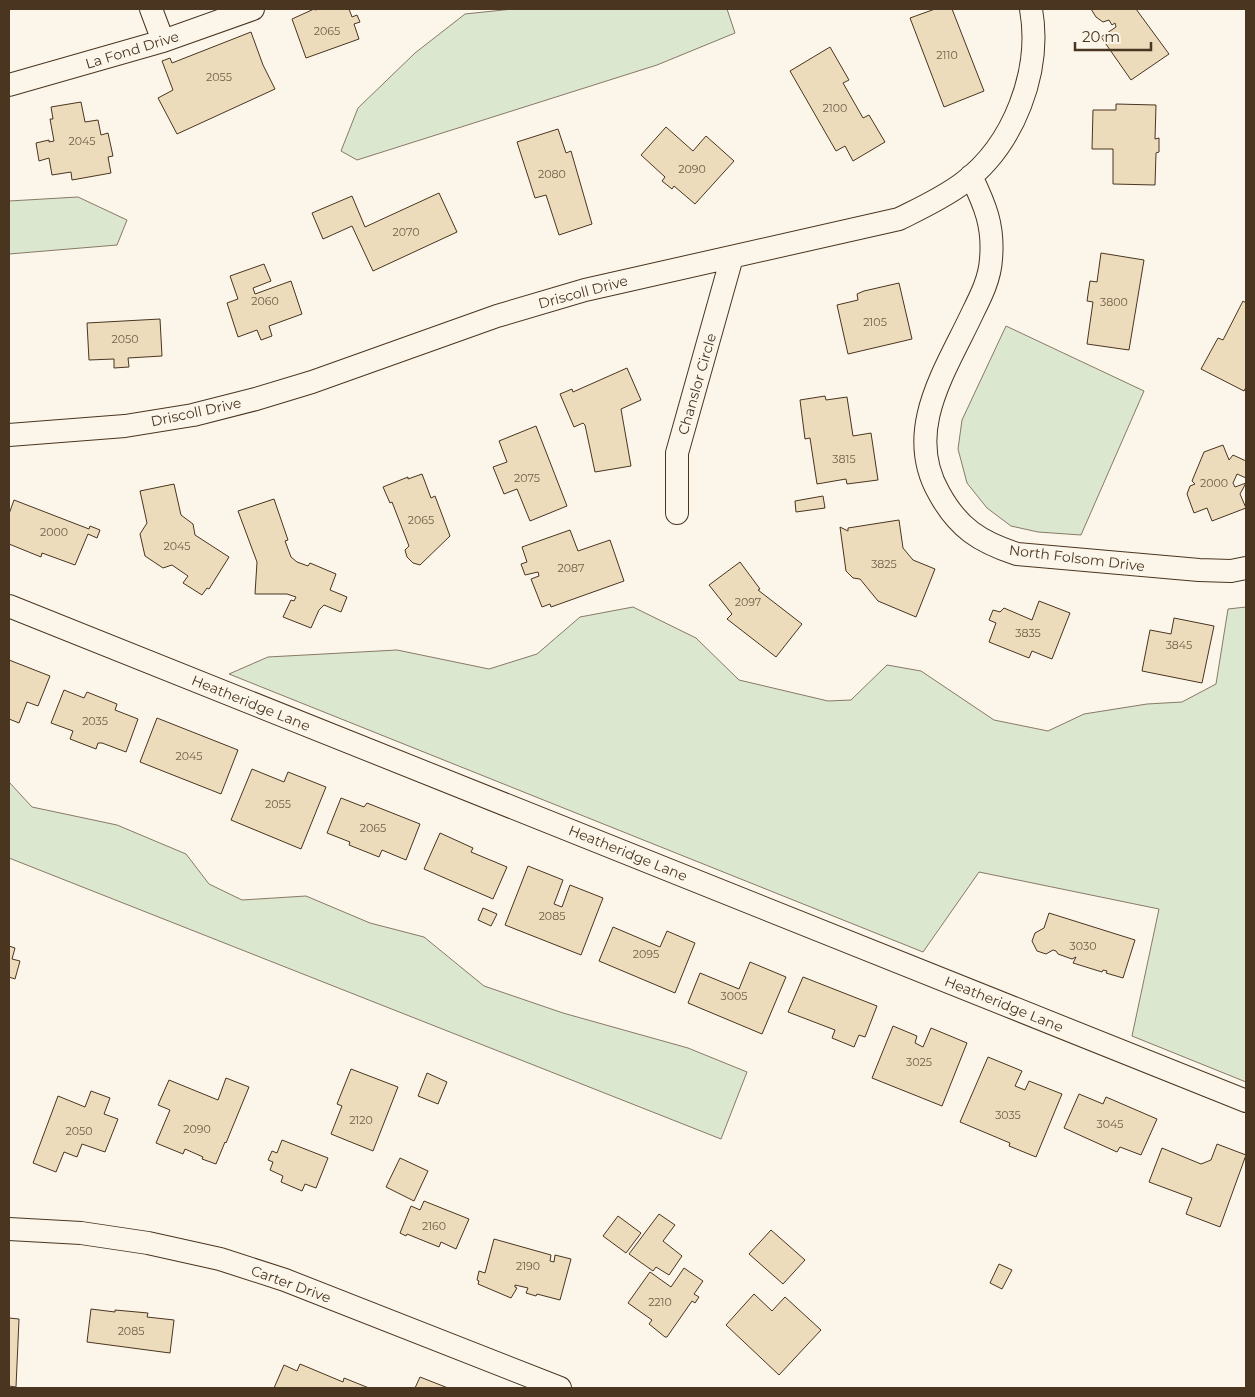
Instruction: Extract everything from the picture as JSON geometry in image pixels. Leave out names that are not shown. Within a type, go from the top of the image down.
[{"type":"street","points":[[151,9],[163,41]]},
{"type":"street","name":"La Fond Drive","points":[[9,85],[163,41],[253,9]]},
{"type":"street","name":"Driscoll Drive","points":[[9,435],[125,426],[193,415],[312,382],[496,316],[585,290],[899,219],[931,204],[971,176],[993,153],[1011,126],[1024,94],[1032,59],[1034,24],[1031,9]]},
{"type":"street","name":"North Folsom Drive","points":[[971,176],[986,205],[991,232],[991,260],[985,288],[931,402],[925,430],[926,457],[933,484],[948,509],[968,530],[992,546],[1017,554],[1199,570],[1231,571],[1246,568]]},
{"type":"street","name":"Chanslor Circle","points":[[677,513],[677,453],[732,257]]},
{"type":"street","name":"Heatheridge Lane","points":[[9,606],[1246,1101]]},
{"type":"street","name":"Carter Drive","points":[[9,1229],[90,1234],[148,1243],[220,1260],[285,1280],[560,1388]]},
{"type":"green space","points":[[513,9],[727,9],[735,33],[657,65],[357,160],[341,151],[358,108],[415,53],[465,14]]},
{"type":"green space","points":[[78,197],[127,220],[117,245],[9,254],[9,201]]},
{"type":"green space","points":[[1006,326],[1144,391],[1081,535],[1038,532],[1011,526],[987,508],[967,483],[958,449],[962,420]]},
{"type":"green space","points":[[633,607],[696,638],[739,680],[828,701],[851,700],[887,665],[921,671],[994,720],[1048,731],[1084,714],[1147,704],[1182,702],[1216,684],[1228,609],[1246,607],[1246,1082],[1132,1036],[1159,909],[979,872],[923,952],[229,674],[268,657],[397,650],[489,669],[537,654],[580,617]]},
{"type":"green space","points":[[9,782],[32,807],[117,825],[186,854],[209,884],[242,900],[306,896],[370,923],[424,937],[484,986],[563,1013],[688,1048],[747,1072],[721,1139],[9,858]]},
{"type":"building","points":[[314,9],[349,9],[352,17],[357,15],[360,22],[354,24],[359,39],[306,58],[292,19]]},
{"type":"building","points":[[935,9],[952,9],[984,91],[944,107],[910,18]]},
{"type":"building","points":[[1091,9],[1136,9],[1169,54],[1131,80],[1101,37],[1116,27],[1115,23],[1112,25],[1109,20],[1103,22],[1096,17]]},
{"type":"building","points":[[251,32],[263,65],[275,89],[177,134],[158,98],[173,90],[162,61],[170,58],[172,63]]},
{"type":"building","points":[[830,47],[849,80],[843,83],[863,118],[869,115],[885,142],[853,161],[845,146],[836,151],[790,71]]},
{"type":"building","points":[[81,102],[85,122],[98,120],[101,135],[108,133],[113,156],[108,157],[111,173],[72,180],[71,172],[52,175],[49,158],[39,161],[36,143],[49,140],[49,142],[54,141],[50,119],[53,119],[51,107]]},
{"type":"building","points":[[1116,104],[1156,105],[1155,139],[1159,138],[1159,152],[1156,153],[1155,185],[1113,184],[1113,149],[1092,149],[1093,110],[1116,110]]},
{"type":"building","points":[[666,127],[693,151],[706,136],[734,161],[695,204],[674,186],[672,189],[662,181],[665,177],[641,155]]},
{"type":"building","points":[[558,129],[566,153],[571,151],[592,224],[559,235],[546,195],[535,198],[517,142]]},
{"type":"building","points":[[439,193],[457,232],[373,271],[352,226],[323,239],[312,213],[352,196],[365,227]]},
{"type":"building","points":[[1101,253],[1144,260],[1129,350],[1087,344],[1093,302],[1087,301],[1090,281],[1097,282]]},
{"type":"building","points":[[264,264],[271,281],[253,288],[255,294],[291,281],[302,314],[269,326],[272,336],[261,340],[257,330],[238,337],[227,303],[238,299],[230,276]]},
{"type":"building","points":[[899,283],[912,339],[848,354],[837,305],[858,300],[857,294],[864,291]]},
{"type":"building","points":[[1243,301],[1246,303],[1246,387],[1244,391],[1201,369],[1218,338],[1223,340]]},
{"type":"building","points":[[160,319],[162,356],[128,358],[129,367],[114,368],[114,359],[89,360],[87,323]]},
{"type":"building","points":[[627,368],[641,400],[621,409],[631,466],[595,472],[585,425],[583,423],[574,427],[560,394],[572,389],[573,392]]},
{"type":"building","points":[[825,396],[826,400],[847,397],[853,436],[871,433],[878,480],[847,484],[846,479],[817,484],[810,438],[805,439],[800,400]]},
{"type":"building","points":[[536,426],[567,506],[530,521],[517,489],[504,494],[493,467],[507,462],[499,441]]},
{"type":"building","points":[[1223,445],[1229,460],[1233,455],[1246,461],[1246,478],[1237,474],[1233,483],[1235,487],[1246,483],[1240,494],[1246,508],[1212,521],[1207,508],[1194,513],[1187,494],[1190,486],[1195,484],[1192,481],[1204,452]]},
{"type":"building","points":[[422,474],[431,498],[435,496],[450,536],[420,565],[413,563],[407,557],[405,550],[409,546],[392,502],[390,503],[383,487],[408,477],[408,479]]},
{"type":"building","points":[[174,484],[181,515],[193,524],[195,535],[229,557],[209,589],[207,588],[202,595],[183,583],[188,576],[172,565],[163,568],[145,556],[140,534],[147,523],[140,491]]},
{"type":"building","points":[[823,496],[825,508],[796,512],[795,501]]},
{"type":"building","points":[[274,499],[288,540],[285,541],[291,557],[297,562],[308,566],[310,563],[336,574],[330,590],[347,597],[341,612],[324,605],[319,610],[311,628],[283,617],[291,600],[294,601],[296,597],[287,594],[255,594],[257,562],[238,511]]},
{"type":"building","points":[[14,500],[89,529],[90,526],[100,530],[97,538],[88,534],[75,565],[42,553],[41,557],[9,544],[9,514]]},
{"type":"building","points":[[899,520],[903,548],[913,560],[935,569],[916,617],[878,601],[860,579],[853,578],[846,571],[840,527],[848,531],[848,528]]},
{"type":"building","points":[[570,530],[578,551],[610,540],[624,581],[551,607],[550,604],[542,607],[531,579],[539,576],[538,572],[525,575],[521,564],[527,562],[522,547]]},
{"type":"building","points":[[740,562],[760,589],[758,590],[802,624],[776,657],[727,619],[732,614],[709,585]]},
{"type":"building","points":[[1039,601],[1070,613],[1052,659],[1032,651],[1029,658],[989,642],[996,623],[989,620],[993,610],[1000,612],[1004,608],[1032,620]]},
{"type":"building","points":[[1174,618],[1214,626],[1202,683],[1142,671],[1150,630],[1171,634]]},
{"type":"building","points":[[9,660],[50,676],[38,706],[27,702],[19,723],[9,719]]},
{"type":"building","points":[[64,690],[84,698],[87,692],[117,704],[115,710],[138,719],[126,752],[102,743],[98,743],[96,749],[70,739],[73,731],[51,723]]},
{"type":"building","points":[[157,718],[238,750],[221,794],[140,762]]},
{"type":"building","points":[[252,769],[284,782],[288,772],[326,787],[301,849],[231,820]]},
{"type":"building","points":[[341,798],[364,807],[367,803],[420,824],[406,860],[382,850],[379,857],[349,845],[350,842],[327,833]]},
{"type":"building","points":[[440,833],[473,848],[471,852],[507,867],[493,899],[424,869]]},
{"type":"building","points":[[528,866],[563,880],[554,904],[562,907],[570,885],[603,898],[581,955],[505,925]]},
{"type":"building","points":[[483,908],[497,914],[491,926],[478,920]]},
{"type":"building","points":[[1049,913],[1135,940],[1123,978],[1106,973],[1107,971],[1103,970],[1102,972],[1073,963],[1076,957],[1072,959],[1053,950],[1046,954],[1037,951],[1032,941],[1035,933],[1044,928]]},
{"type":"building","points":[[613,927],[660,947],[667,931],[695,943],[675,993],[599,961]]},
{"type":"building","points":[[9,946],[15,948],[12,959],[20,961],[15,979],[9,977]]},
{"type":"building","points":[[750,962],[786,977],[762,1034],[688,1003],[700,973],[739,989]]},
{"type":"building","points":[[803,977],[877,1006],[865,1037],[859,1035],[854,1047],[832,1038],[835,1030],[788,1012]]},
{"type":"building","points":[[893,1026],[917,1036],[915,1043],[923,1047],[931,1028],[967,1043],[942,1106],[872,1078]]},
{"type":"building","points":[[988,1057],[1022,1071],[1015,1086],[1025,1090],[1029,1081],[1062,1094],[1036,1157],[1009,1146],[1010,1143],[960,1122]]},
{"type":"building","points":[[351,1069],[398,1087],[373,1151],[331,1134],[342,1106],[337,1104]]},
{"type":"building","points":[[427,1073],[447,1082],[438,1104],[418,1096]]},
{"type":"building","points":[[226,1078],[249,1087],[216,1164],[202,1159],[203,1157],[185,1149],[183,1154],[156,1143],[170,1110],[158,1105],[169,1080],[218,1100]]},
{"type":"building","points":[[91,1091],[110,1098],[104,1114],[118,1119],[105,1152],[82,1144],[77,1157],[64,1152],[56,1172],[33,1163],[58,1096],[85,1107]]},
{"type":"building","points":[[1079,1094],[1103,1104],[1106,1097],[1157,1119],[1141,1155],[1120,1147],[1117,1152],[1064,1128]]},
{"type":"building","points":[[282,1140],[328,1158],[316,1188],[305,1184],[302,1191],[281,1182],[283,1176],[270,1170],[273,1162],[268,1160],[272,1151],[277,1153]]},
{"type":"building","points":[[1217,1144],[1246,1155],[1220,1227],[1186,1214],[1192,1198],[1149,1182],[1162,1148],[1201,1164],[1211,1160]]},
{"type":"building","points":[[400,1158],[428,1171],[414,1201],[386,1187]]},
{"type":"building","points":[[424,1201],[469,1219],[456,1249],[441,1242],[439,1247],[400,1233],[411,1206],[420,1210]]},
{"type":"building","points":[[659,1214],[675,1225],[663,1241],[682,1256],[669,1275],[656,1267],[653,1271],[629,1254]]},
{"type":"building","points":[[618,1216],[641,1233],[626,1253],[603,1236]]},
{"type":"building","points":[[771,1230],[805,1260],[783,1284],[749,1254]]},
{"type":"building","points":[[494,1239],[551,1255],[550,1261],[554,1262],[555,1255],[571,1259],[560,1300],[526,1293],[528,1288],[515,1285],[517,1288],[511,1298],[478,1284],[479,1271],[485,1273]]},
{"type":"building","points":[[999,1264],[1012,1270],[1002,1289],[990,1283]]},
{"type":"building","points":[[684,1268],[703,1281],[694,1294],[699,1297],[695,1303],[692,1301],[667,1337],[665,1337],[649,1324],[652,1320],[628,1303],[650,1272],[671,1287]]},
{"type":"building","points":[[754,1294],[772,1311],[785,1297],[821,1330],[779,1375],[726,1325]]},
{"type":"building","points":[[91,1309],[148,1313],[147,1317],[174,1320],[170,1353],[87,1342]]},
{"type":"building","points":[[9,1318],[19,1319],[16,1387],[9,1386]]},
{"type":"building","points":[[300,1364],[343,1382],[344,1378],[369,1388],[274,1388],[284,1365],[297,1371]]},
{"type":"building","points":[[420,1377],[448,1388],[415,1388]]}]
